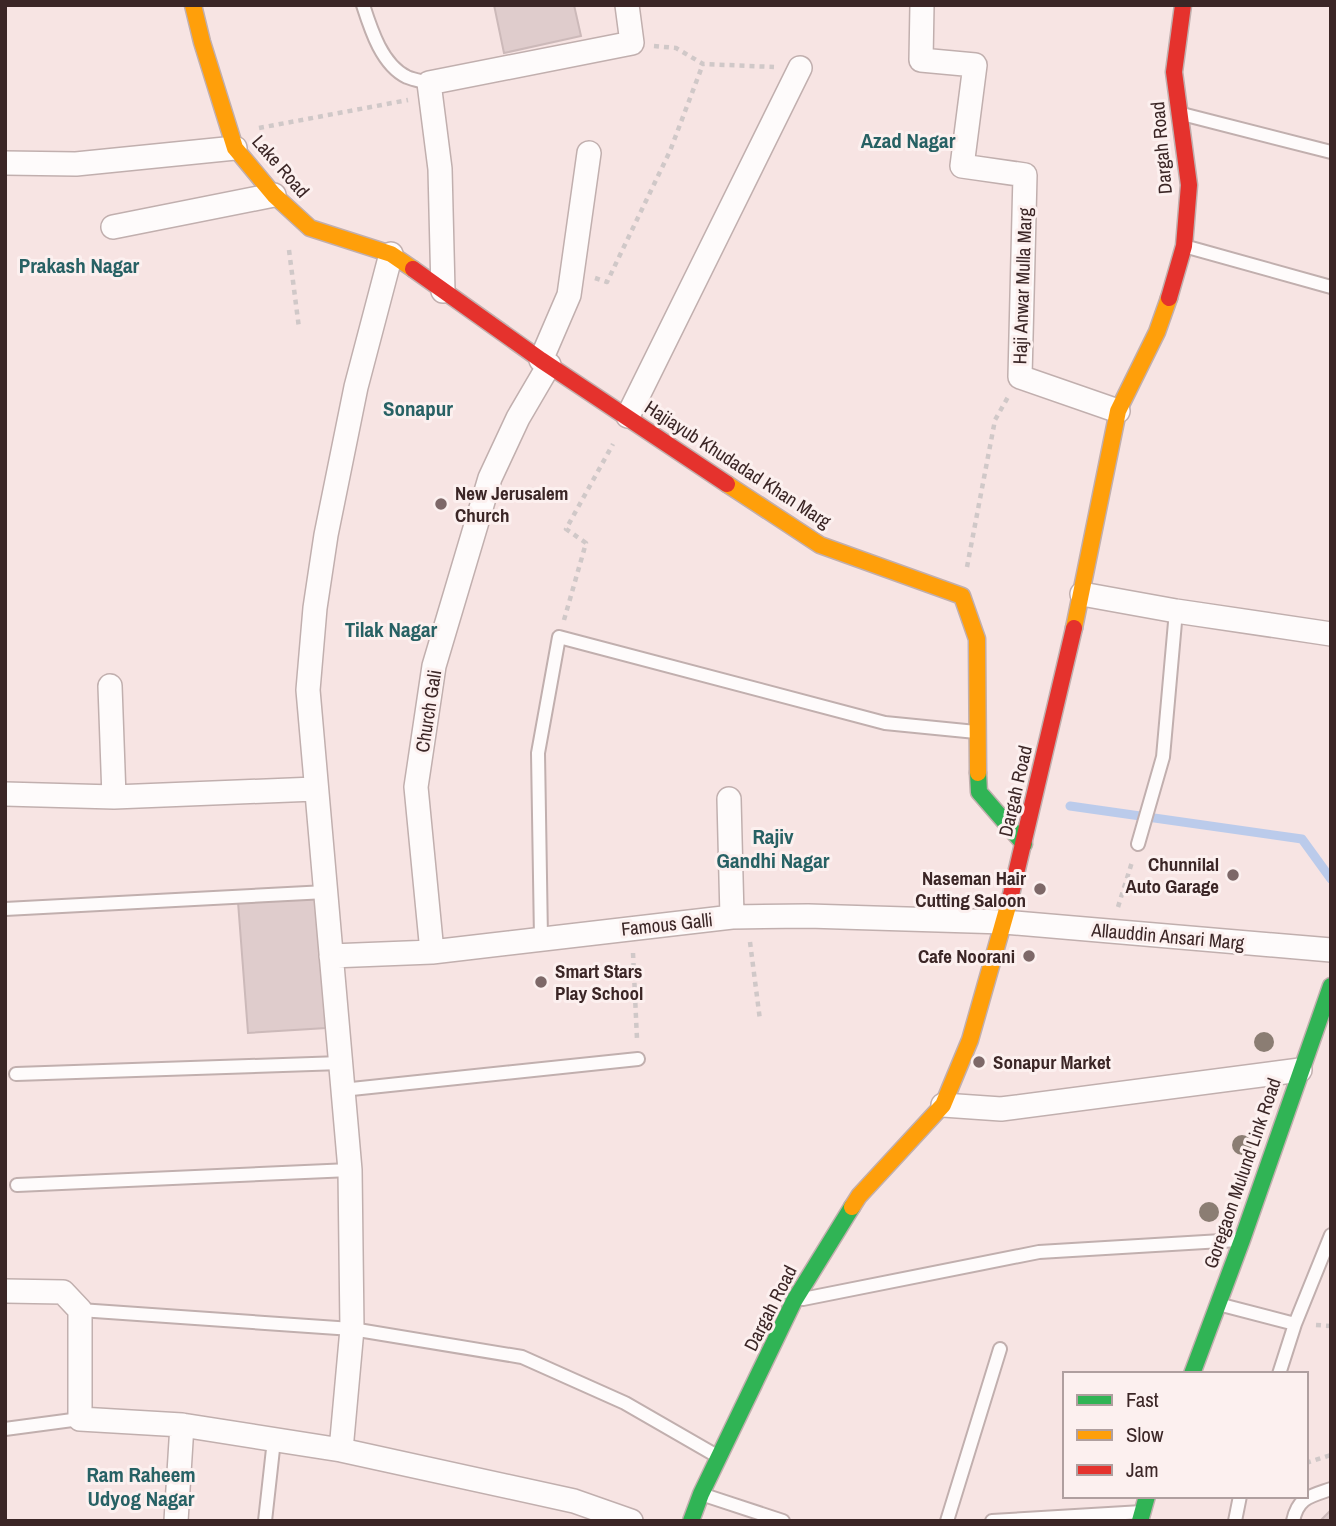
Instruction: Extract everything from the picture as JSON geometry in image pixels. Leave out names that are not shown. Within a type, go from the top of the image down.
[{"type":"street","name":"Lake Road","points":[[193,5],[233,141],[274,195],[310,228],[391,254]]},
{"type":"street","points":[[443,291],[440,169],[430,89],[632,44],[627,5]]},
{"type":"street","name":"Haji Anwar Mulla Marg","points":[[922,5],[921,60],[975,65],[962,166],[1025,175],[1020,377],[1118,411]]},
{"type":"street","name":"Dargah Road","points":[[691,1521],[701,1494],[794,1301],[859,1196],[943,1105],[970,1040],[1024,844],[1083,594],[1118,411],[1157,332],[1177,279],[1184,246],[1189,185],[1174,72],[1183,5]]},
{"type":"street","points":[[628,416],[800,68]]},
{"type":"street","points":[[5,163],[76,164],[233,141]]},
{"type":"street","name":"Church Gali","points":[[432,952],[416,787],[434,666],[490,478],[545,362],[569,295],[589,153]]},
{"type":"street","points":[[113,227],[274,195]]},
{"type":"street","points":[[341,1450],[352,1329],[350,1170],[308,690],[315,608],[326,535],[356,387],[391,254]]},
{"type":"street","name":"Hajiayub Khudadad Khan Marg","points":[[391,254],[545,362],[820,545],[962,596]]},
{"type":"street","points":[[1083,594],[1331,634]]},
{"type":"street","points":[[962,596],[977,639],[976,732],[979,792],[1024,844]]},
{"type":"street","points":[[110,687],[114,797]]},
{"type":"street","points":[[5,794],[114,797],[315,789]]},
{"type":"street","points":[[729,799],[740,917]]},
{"type":"street","name":"Famous Galli","points":[[331,957],[432,952],[740,917],[808,916],[1004,922]]},
{"type":"street","name":"Allauddin Ansari Marg","points":[[1004,922],[1331,950]]},
{"type":"street","name":"Goregaon Mulund Link Road","points":[[1193,1372],[1331,986]]},
{"type":"street","points":[[943,1105],[1001,1109],[1300,1070]]},
{"type":"street","points":[[5,1291],[63,1292],[80,1310],[80,1419],[182,1425],[341,1450],[574,1501],[631,1521]]},
{"type":"street","points":[[176,1521],[182,1425]]},
{"type":"lane","points":[[363,5],[388,61],[405,76],[430,89]]},
{"type":"lane","points":[[1181,114],[1331,152]]},
{"type":"lane","points":[[1184,246],[1331,288]]},
{"type":"lane","points":[[1138,844],[1163,757],[1176,611]]},
{"type":"lane","points":[[541,938],[538,753],[559,637],[885,723],[976,732]]},
{"type":"lane","points":[[5,909],[326,892]]},
{"type":"lane","points":[[342,1090],[638,1059]]},
{"type":"lane","points":[[16,1074],[341,1062]]},
{"type":"lane","points":[[17,1185],[350,1170]]},
{"type":"lane","points":[[1280,1372],[1295,1324],[1331,1235]]},
{"type":"lane","points":[[794,1301],[1039,1252],[1242,1240]]},
{"type":"lane","points":[[1218,1304],[1295,1324]]},
{"type":"lane","points":[[80,1310],[352,1329],[522,1357],[625,1403],[720,1458]]},
{"type":"lane","points":[[947,1521],[1000,1349]]},
{"type":"lane","points":[[5,1429],[80,1419]]},
{"type":"lane","points":[[265,1521],[274,1440]]},
{"type":"lane","points":[[1308,1497],[1331,1489]]},
{"type":"lane","points":[[701,1494],[783,1521]]},
{"type":"lane","points":[[1235,1521],[1241,1498]]},
{"type":"lane","points":[[1293,1521],[1295,1511],[1306,1498]]},
{"type":"lane","points":[[992,1521],[1143,1510]]},
{"type":"path","points":[[676,48],[703,64],[800,68]]},
{"type":"path","points":[[573,270],[607,282],[670,151],[703,64]]},
{"type":"path","points":[[233,141],[430,89]]},
{"type":"path","points":[[289,245],[299,328]]},
{"type":"path","points":[[962,596],[995,420],[1020,377]]},
{"type":"path","points":[[559,637],[586,543],[566,529],[628,416]]},
{"type":"path","points":[[1110,931],[1138,844]]},
{"type":"path","points":[[740,917],[760,1020]]},
{"type":"path","points":[[632,928],[638,1059]]},
{"type":"path","points":[[1308,1462],[1331,1455]]},
{"type":"building","points":[[494,5],[574,5],[581,36],[504,53]]},
{"type":"building","points":[[317,897],[326,1028],[248,1033],[238,902]]},
{"type":"building","points":[[1331,1510],[1331,1521],[1320,1521]]},
{"type":"waterway","points":[[1070,806],[1302,839],[1331,879]]},
{"type":"traffic: fast","points":[[978,773],[979,792],[1024,844]]},
{"type":"traffic: fast","points":[[1193,1372],[1331,986]]},
{"type":"traffic: fast","points":[[691,1521],[701,1494],[794,1301],[852,1207]]},
{"type":"traffic: fast","points":[[1140,1521],[1146,1498]]},
{"type":"traffic: slow","points":[[193,5],[235,148],[274,195],[310,228],[391,254],[413,269]]},
{"type":"traffic: slow","points":[[1074,628],[1118,411],[1157,332],[1169,298]]},
{"type":"traffic: slow","points":[[727,484],[820,545],[962,596],[977,639],[978,773]]},
{"type":"traffic: slow","points":[[852,1207],[943,1105],[970,1040],[1010,899]]},
{"type":"traffic: jam","points":[[1169,298],[1184,246],[1189,185],[1174,72],[1183,5]]},
{"type":"traffic: jam","points":[[413,269],[541,360],[727,484]]},
{"type":"traffic: jam","points":[[1010,899],[1074,628]]},
{"type":"place","name":"New Jerusalem Church","points":[[441,504]]},
{"type":"place","name":"Chunnilal Auto Garage","points":[[1233,875]]},
{"type":"place","name":"Naseman Hair Cutting Saloon","points":[[1040,889]]},
{"type":"place","name":"Cafe Noorani","points":[[1029,956]]},
{"type":"place","name":"Smart Stars Play School","points":[[541,982]]},
{"type":"place","name":"Sonapur Market","points":[[979,1062]]},
{"type":"district","name":"Azad Nagar","points":[[908,140]]},
{"type":"district","name":"Prakash Nagar","points":[[79,265]]},
{"type":"district","name":"Sonapur","points":[[418,408]]},
{"type":"district","name":"Tilak Nagar","points":[[391,629]]},
{"type":"district","name":"Rajiv Gandhi Nagar","points":[[773,848]]},
{"type":"district","name":"Ram Raheem Udyog Nagar","points":[[141,1486]]}]
